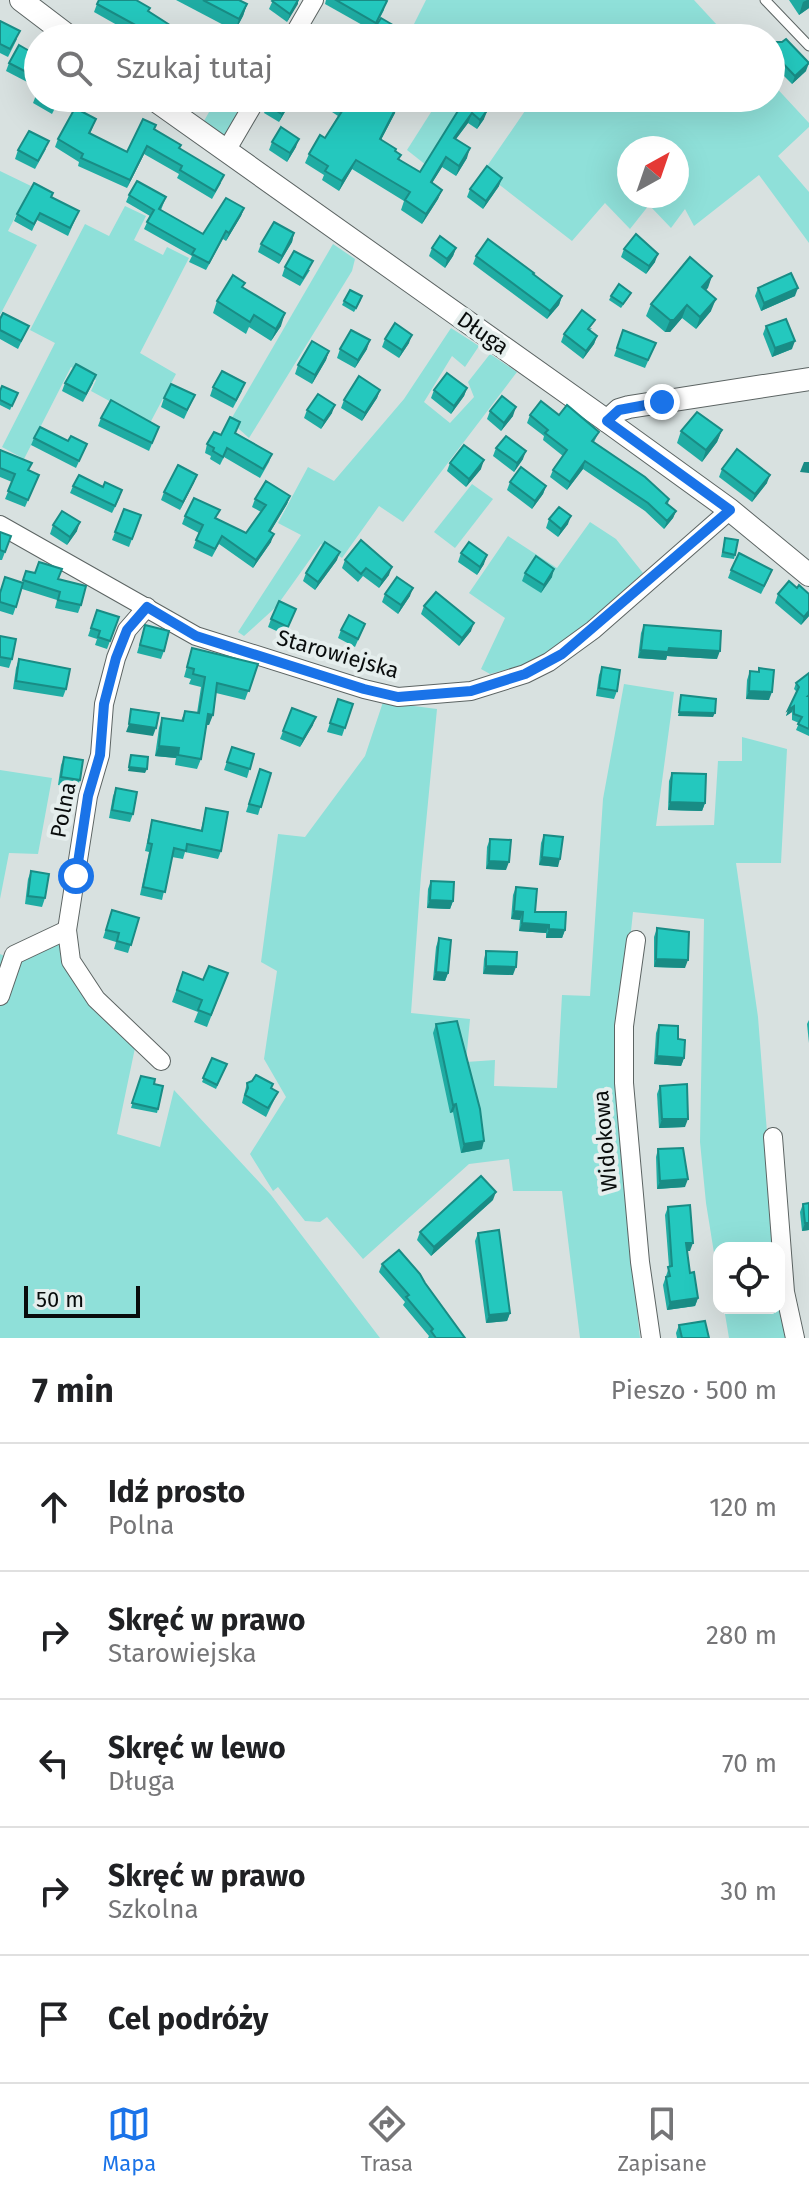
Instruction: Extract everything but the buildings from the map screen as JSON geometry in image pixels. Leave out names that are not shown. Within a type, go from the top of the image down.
[{"type":"street","points":[[21,0],[53,24]]},
{"type":"street","points":[[300,24],[314,0]]},
{"type":"street","name":"Długa","points":[[172,112],[730,510],[809,575]]},
{"type":"street","points":[[226,151],[249,112]]},
{"type":"street","points":[[607,421],[619,410],[629,407],[809,379]]},
{"type":"street","name":"Starowiejska","points":[[0,525],[196,636],[398,697],[471,691],[525,674],[562,654],[730,510]]},
{"type":"street","name":"Polna","points":[[67,930],[88,796],[100,755],[104,704],[127,630],[147,607]]},
{"type":"street","points":[[0,996],[7,952],[67,930],[71,961],[96,999],[161,1061]]},
{"type":"street","name":"Widokowa","points":[[636,940],[624,1026],[624,1083],[640,1262],[651,1338]]},
{"type":"street","points":[[773,1137],[785,1292],[795,1338]]},
{"type":"lane","points":[[765,0],[809,46]]},
{"type":"shaded area","points":[[426,0],[694,0],[716,24],[414,24]]},
{"type":"shaded area","points":[[785,97],[809,123],[809,127],[778,156],[809,192],[809,243],[759,175],[694,226],[685,209],[671,228],[652,208],[689,208],[689,136],[617,136],[617,208],[647,208],[630,229],[605,203],[572,241],[483,172],[524,112],[785,112]]},
{"type":"shaded area","points":[[209,112],[241,112],[229,135],[224,136],[204,121]]},
{"type":"shaded area","points":[[431,112],[460,112],[426,165],[407,150]]},
{"type":"shaded area","points":[[0,171],[31,186],[8,231],[37,245],[0,315]]},
{"type":"shaded area","points":[[125,206],[146,216],[134,240],[163,255],[167,247],[189,258],[140,353],[176,374],[150,423],[91,391],[96,380],[71,367],[24,459],[2,447],[55,343],[30,330],[85,224],[109,236]]},
{"type":"shaded area","points":[[333,244],[355,259],[352,271],[249,438],[230,421]]},
{"type":"shaded area","points":[[451,328],[479,346],[465,367],[452,356],[424,402],[450,423],[474,397],[468,382],[490,354],[517,372],[403,522],[379,506],[342,558],[321,544],[276,607],[244,636],[238,632],[301,535],[278,523],[308,467],[334,481],[404,399]]},
{"type":"shaded area","points":[[472,484],[493,499],[455,548],[434,532]]},
{"type":"shaded area","points":[[590,522],[616,539],[643,573],[570,638],[530,663],[490,674],[481,669],[505,618],[469,593],[508,536],[557,568]]},
{"type":"shaded area","points":[[624,684],[674,692],[656,826],[714,825],[718,761],[742,761],[742,737],[787,749],[781,863],[736,863],[758,1017],[776,1242],[713,1242],[713,1247],[700,1142],[704,919],[633,912],[618,1055],[624,1189],[640,1338],[580,1338],[562,1191],[513,1191],[509,1159],[469,1164],[363,1259],[327,1217],[320,1222],[305,1221],[278,1187],[273,1191],[250,1154],[286,1097],[264,1059],[277,971],[261,962],[278,834],[305,837],[365,756],[383,702],[437,709],[411,1013],[470,1019],[466,1062],[495,1060],[494,1086],[557,1088],[562,995],[590,996],[603,799]]},
{"type":"shaded area","points":[[0,770],[52,778],[38,854],[9,853],[0,899]]},
{"type":"shaded area","points":[[61,942],[135,1048],[117,1134],[160,1147],[174,1090],[271,1195],[380,1338],[0,1338],[0,954],[11,959]]},
{"type":"shaded area","points":[[725,1314],[784,1314],[789,1338],[729,1338]]},
{"type":"route","points":[[76,876],[88,796],[100,755],[104,704],[116,658],[127,630],[147,607],[196,636],[398,697],[471,691],[525,674],[562,654],[593,630],[730,510],[607,421],[619,410],[662,402]]}]
